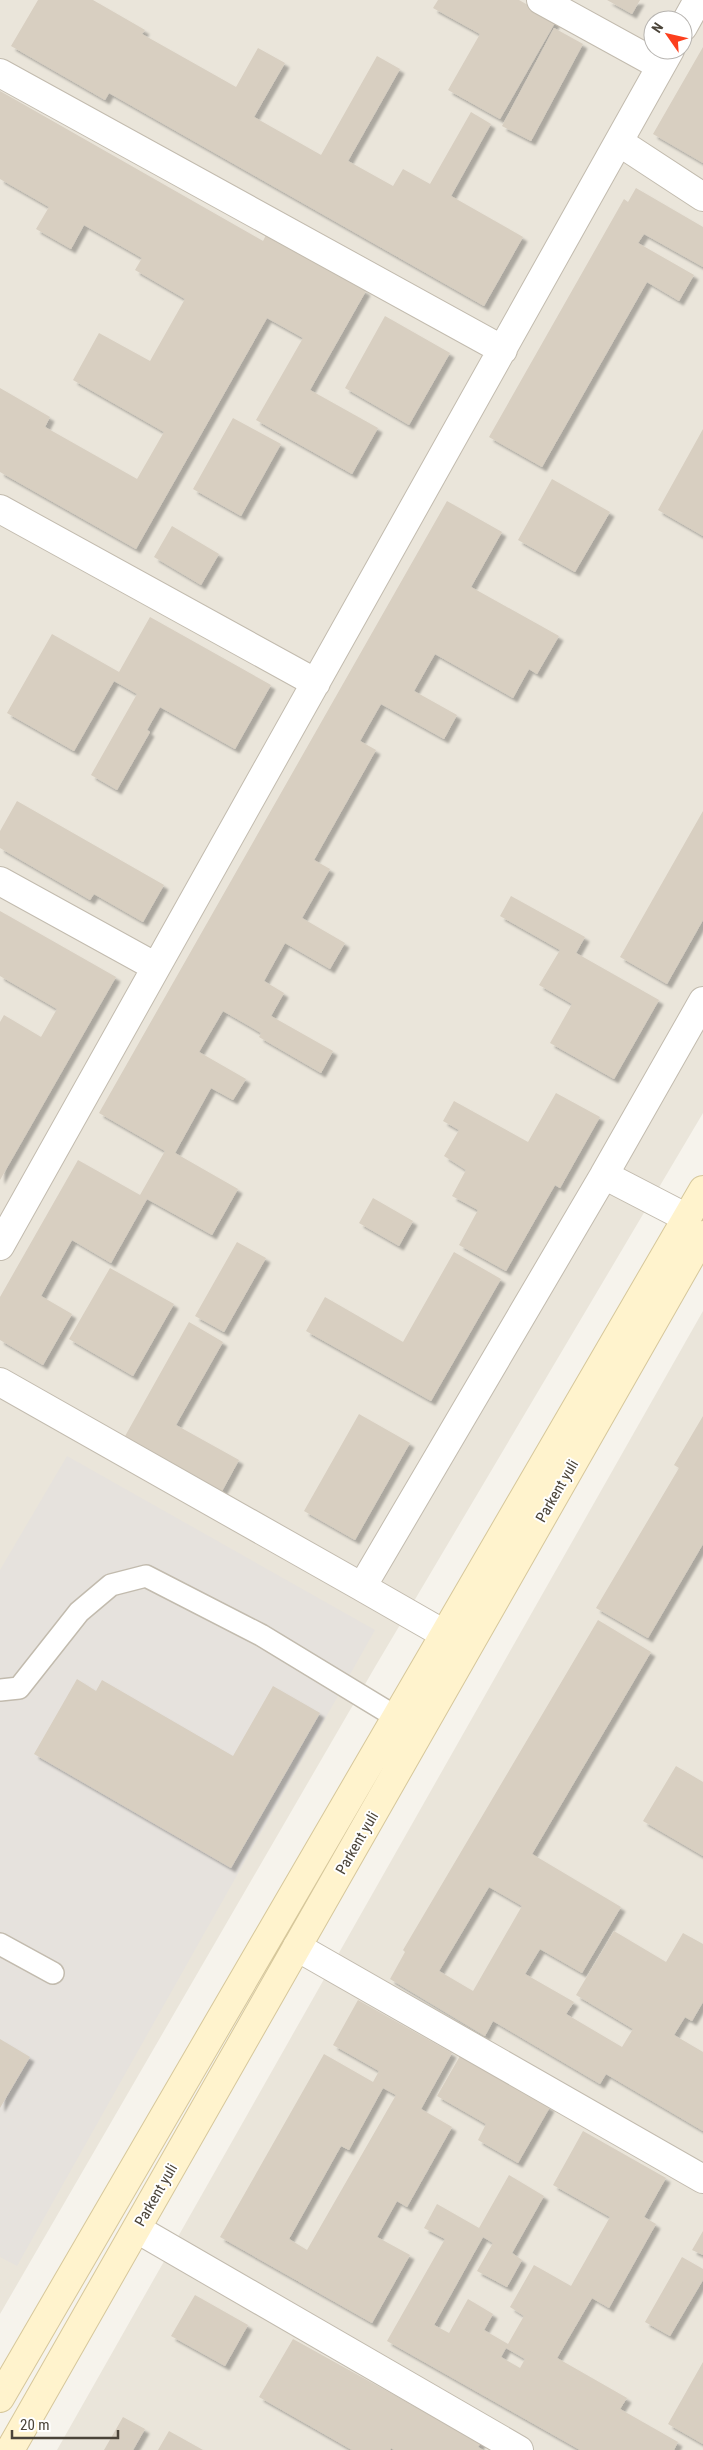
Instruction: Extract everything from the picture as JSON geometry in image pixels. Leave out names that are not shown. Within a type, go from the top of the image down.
[{"type":"street","points":[[541,0],[643,47]]},
{"type":"street","points":[[0,1246],[665,60]]},
{"type":"street","points":[[0,73],[503,350]]},
{"type":"street","points":[[619,142],[703,197]]},
{"type":"street","points":[[0,509],[316,683]]},
{"type":"street","points":[[0,881],[156,968]]},
{"type":"street","points":[[362,1588],[604,1175],[703,1001]]},
{"type":"street","points":[[604,1175],[695,1227]]},
{"type":"street","name":"Parkent yuli","points":[[10,2450],[468,1648],[695,1227],[703,1190]]},
{"type":"street","name":"Parkent yuli","points":[[0,2398],[445,1634],[695,1227]]},
{"type":"street","points":[[0,1382],[468,1648]]},
{"type":"street","points":[[297,1947],[703,2180]]},
{"type":"street","points":[[137,2229],[519,2450]]},
{"type":"lane","points":[[0,1690],[19,1688],[79,1612],[111,1585],[146,1576],[262,1635],[396,1717]]},
{"type":"lane","points":[[0,1944],[53,1973]]},
{"type":"shaded area","points":[[0,0],[703,0],[703,1113],[375,1667],[0,2314]]},
{"type":"shaded area","points":[[703,1311],[703,2450],[57,2450]]},
{"type":"shaded area","points":[[67,1456],[375,1630],[17,2266],[0,2257],[0,1570]]},
{"type":"building","points":[[38,0],[93,0],[145,30],[142,34],[236,87],[258,48],[285,63],[254,117],[321,155],[377,56],[400,69],[348,161],[393,186],[403,169],[430,184],[471,112],[491,124],[451,196],[523,237],[484,306],[109,93],[105,100],[11,46]]},
{"type":"building","points":[[438,0],[519,0],[556,21],[500,119],[448,90],[480,34],[433,8]]},
{"type":"building","points":[[607,0],[640,0],[632,14]]},
{"type":"building","points":[[554,28],[583,44],[531,141],[502,126]]},
{"type":"building","points":[[703,47],[703,163],[653,134]]},
{"type":"building","points":[[0,91],[263,241],[266,235],[366,291],[310,390],[378,428],[352,474],[256,420],[303,338],[267,318],[136,549],[0,472],[0,388],[50,417],[45,427],[137,479],[164,432],[73,380],[99,333],[150,361],[185,299],[135,270],[142,258],[84,225],[71,249],[36,229],[49,207],[0,179]]},
{"type":"building","points":[[636,188],[703,227],[703,267],[644,234],[638,243],[694,275],[679,301],[647,282],[542,467],[489,437],[624,199],[628,202]]},
{"type":"building","points":[[385,316],[450,353],[409,425],[345,388]]},
{"type":"building","points":[[233,418],[281,444],[241,516],[193,489]]},
{"type":"building","points":[[703,429],[703,536],[658,510]]},
{"type":"building","points":[[552,479],[610,512],[575,572],[518,540]]},
{"type":"building","points":[[447,501],[502,532],[471,587],[559,636],[537,674],[529,669],[513,698],[435,654],[414,691],[457,715],[444,739],[381,704],[360,741],[376,750],[314,860],[330,869],[302,918],[345,943],[330,969],[285,943],[264,981],[284,993],[271,1016],[333,1051],[321,1073],[259,1037],[261,1033],[223,1011],[199,1052],[246,1079],[233,1100],[211,1088],[175,1153],[238,1189],[212,1235],[147,1199],[111,1263],[72,1240],[41,1296],[72,1314],[43,1365],[0,1340],[0,1297],[78,1160],[140,1195],[165,1151],[99,1113]]},
{"type":"building","points":[[172,526],[219,554],[201,585],[154,557]]},
{"type":"building","points":[[150,617],[271,685],[235,749],[160,707],[147,730],[150,732],[117,790],[91,775],[137,694],[114,681],[74,751],[7,713],[52,634],[119,672]]},
{"type":"building","points":[[17,801],[164,885],[143,922],[94,894],[90,900],[0,848],[0,831]]},
{"type":"building","points":[[703,811],[703,920],[667,984],[620,957]]},
{"type":"building","points":[[511,896],[585,937],[576,953],[659,1000],[614,1079],[550,1043],[572,1004],[539,985],[560,950],[500,916]]},
{"type":"building","points":[[0,911],[116,977],[0,1180],[0,1022],[4,1015],[41,1037],[57,1009],[0,976]]},
{"type":"building","points":[[556,1093],[600,1117],[560,1188],[555,1185],[506,1271],[459,1245],[478,1210],[452,1196],[466,1170],[444,1156],[459,1130],[443,1121],[454,1101],[528,1142]]},
{"type":"building","points":[[373,1198],[413,1221],[399,1246],[359,1223]]},
{"type":"building","points":[[237,1242],[266,1258],[224,1332],[195,1316]]},
{"type":"building","points":[[454,1252],[501,1279],[431,1401],[306,1331],[325,1297],[403,1342]]},
{"type":"building","points":[[110,1268],[174,1304],[133,1376],[69,1339]]},
{"type":"building","points":[[189,1322],[223,1342],[176,1425],[239,1460],[221,1493],[124,1438]]},
{"type":"building","points":[[359,1414],[410,1443],[355,1540],[304,1511]]},
{"type":"building","points":[[703,1416],[703,1544],[648,1638],[596,1608],[679,1468],[674,1465]]},
{"type":"building","points":[[598,1620],[651,1652],[532,1854],[621,1907],[582,1973],[540,1949],[525,1974],[574,2002],[566,2014],[622,2047],[633,2029],[576,1995],[614,1931],[666,1962],[683,1933],[703,1944],[703,2002],[692,2021],[685,2017],[674,2035],[703,2052],[703,2131],[606,2074],[600,2084],[493,2021],[485,2036],[390,1979],[405,1952],[403,1950]],"holes":[[[489,1887],[522,1906],[473,1991],[439,1971]]]},
{"type":"building","points":[[77,1679],[96,1691],[102,1680],[233,1756],[273,1686],[320,1713],[231,1868],[34,1754]]},
{"type":"building","points":[[676,1766],[703,1782],[703,1856],[643,1821]]},
{"type":"building","points":[[358,2000],[452,2053],[421,2109],[452,2127],[407,2207],[397,2201],[377,2237],[410,2255],[372,2323],[220,2237],[324,2054],[373,2082],[379,2071],[333,2045]],"holes":[[[383,2088],[396,2095],[307,2250],[289,2239],[341,2146],[349,2150]]]},
{"type":"building","points":[[0,2039],[30,2057],[0,2108]]},
{"type":"building","points":[[460,2056],[550,2107],[518,2163],[478,2140],[486,2124],[437,2096]]},
{"type":"building","points":[[583,2131],[666,2178],[644,2217],[656,2224],[609,2308],[592,2298],[557,2358],[627,2398],[620,2409],[678,2442],[674,2450],[580,2450],[387,2341],[445,2239],[424,2228],[437,2204],[479,2228],[509,2175],[544,2196],[512,2253],[522,2260],[507,2287],[477,2271],[493,2243],[483,2237],[434,2325],[449,2333],[468,2299],[493,2314],[484,2330],[508,2344],[524,2316],[510,2307],[534,2265],[571,2286],[610,2217],[553,2185]],"holes":[[[506,2348],[525,2359],[520,2368],[501,2357]]]},
{"type":"building","points":[[703,2231],[703,2255],[692,2250]]},
{"type":"building","points":[[682,2257],[703,2269],[703,2280],[670,2336],[645,2322]]},
{"type":"building","points":[[195,2295],[248,2325],[225,2366],[171,2336]]},
{"type":"building","points":[[293,2339],[441,2421],[444,2416],[484,2438],[478,2447],[483,2450],[394,2450],[391,2448],[390,2450],[352,2450],[259,2397]]},
{"type":"building","points":[[703,2362],[703,2444],[668,2424]]},
{"type":"building","points":[[123,2417],[145,2429],[133,2450],[104,2450]]},
{"type":"building","points":[[169,2431],[203,2450],[158,2450]]}]
